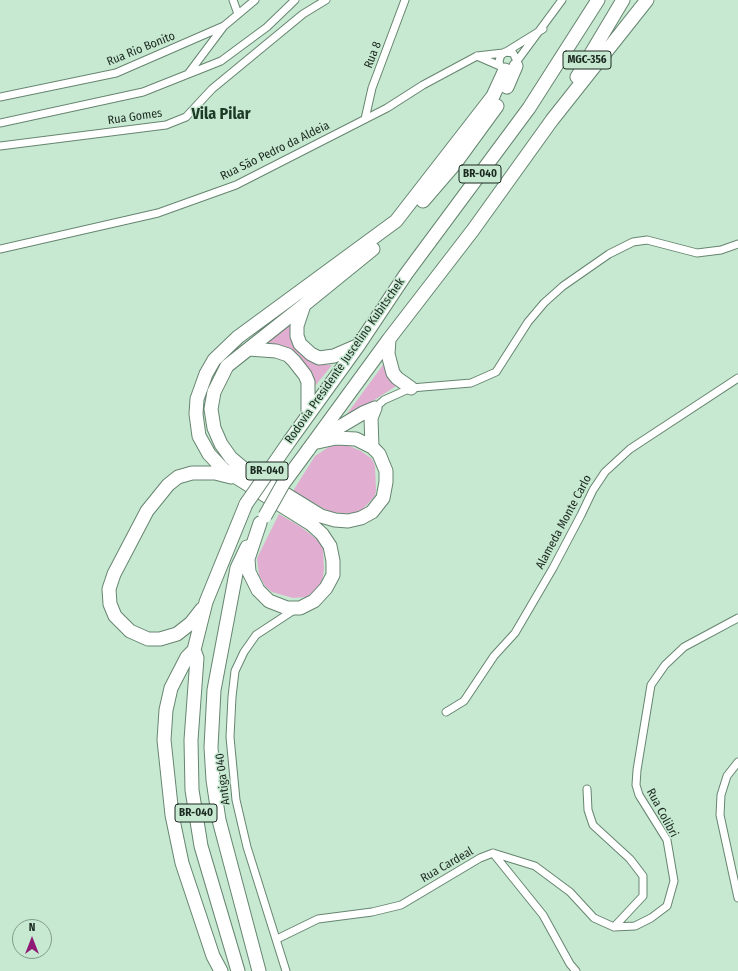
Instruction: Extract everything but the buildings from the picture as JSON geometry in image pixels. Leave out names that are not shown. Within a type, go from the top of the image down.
[{"type":"highway","name":"Rodovia Presidente Juscelino Kubitschek","points":[[238,971],[201,846],[192,790],[191,740],[197,658],[194,650],[206,602],[246,504],[358,346],[406,274],[529,108],[598,0]]},
{"type":"highway","name":"MGC-356","points":[[552,120],[623,0]]},
{"type":"highway","name":"BR-040","points":[[552,120],[647,0]]},
{"type":"highway","points":[[310,446],[346,437],[356,439],[372,447],[379,454],[386,471],[384,493],[380,503],[372,512],[355,520],[342,522],[321,516],[243,468],[231,458],[221,444],[214,428],[211,410],[212,399],[220,378],[232,361],[401,227],[454,165],[501,100],[510,66]]},
{"type":"highway","points":[[262,520],[248,559],[251,578],[258,590],[269,601],[287,608],[300,608],[314,601],[331,580],[333,561],[330,546],[326,539],[311,524],[223,469],[209,454],[202,443],[197,429],[197,400],[200,386],[209,368],[224,349],[238,337],[396,221],[493,96],[510,66]]},
{"type":"highway","name":"Rodovia Presidente Juscelino Kubitschek","points":[[259,971],[219,820],[213,780],[211,747],[214,690],[237,568],[262,520],[310,446],[389,339],[473,230],[552,120]]},
{"type":"highway","points":[[304,305],[297,326],[297,336],[300,344],[311,354],[319,358],[329,358],[358,346]]},
{"type":"highway","points":[[389,339],[388,354],[393,372],[397,378],[411,388]]},
{"type":"highway","points":[[249,349],[276,351],[288,355],[300,367],[308,382],[308,415]]},
{"type":"highway","points":[[372,447],[371,418],[375,408]]},
{"type":"highway","points":[[310,446],[363,413],[375,408]]},
{"type":"highway","points":[[206,602],[196,616],[182,630],[171,636],[154,640],[136,635],[125,626],[112,610],[108,597],[114,574],[147,511],[168,485],[178,477],[199,472],[215,473],[239,479]]},
{"type":"highway","points":[[194,650],[187,657],[171,688],[166,710],[164,740],[172,815],[182,863],[213,956],[220,971]]},
{"type":"street","points":[[233,0],[238,14]]},
{"type":"street","name":"Rua Rio Bonito","points":[[0,97],[116,73],[224,26],[255,0]]},
{"type":"street","points":[[0,123],[143,92],[221,61],[267,27],[295,0]]},
{"type":"street","name":"Rua Gomes","points":[[0,146],[166,125],[186,117],[212,89],[303,14],[326,0]]},
{"type":"street","name":"Rua 8","points":[[365,119],[372,88],[405,0]]},
{"type":"street","points":[[510,66],[543,28],[562,0]]},
{"type":"street","points":[[188,74],[224,26]]},
{"type":"street","points":[[510,66],[499,61],[504,53],[543,28]]},
{"type":"street","points":[[504,53],[513,53],[510,66]]},
{"type":"street","name":"Rua São Pedro da Aldeia","points":[[0,249],[158,213],[236,184],[387,108],[423,85],[477,56],[504,53]]},
{"type":"street","points":[[477,56],[510,66]]},
{"type":"street","points":[[375,408],[384,400],[411,388],[471,383],[496,372],[528,322],[544,303],[563,286],[609,254],[634,242],[647,240],[697,253],[721,250],[738,244]]},
{"type":"street","name":"Alameda Monte Carlo","points":[[446,712],[464,701],[494,656],[515,632],[553,568],[593,490],[605,472],[630,449],[738,378]]},
{"type":"street","name":"Antiga 040","points":[[286,971],[277,939],[246,847],[236,800],[230,737],[235,671],[248,643],[269,625],[300,608]]},
{"type":"street","name":"Rua Colibri","points":[[493,853],[535,866],[570,892],[594,918],[614,927],[635,926],[651,918],[667,906],[674,881],[667,840],[638,795],[636,785],[637,770],[651,685],[665,665],[684,647],[738,618]]},
{"type":"street","points":[[738,762],[727,776],[721,795],[720,815],[738,898]]},
{"type":"street","points":[[588,789],[588,810],[592,825],[630,859],[643,876],[643,896],[614,927]]},
{"type":"street","name":"Rua Cardeal","points":[[277,939],[318,919],[372,912],[401,905],[480,858],[493,853],[543,915],[570,964],[576,971]]},
{"type":"shaded area","points":[[294,321],[296,349],[317,364],[332,365],[315,386],[310,373],[298,354],[287,347],[265,343]]},
{"type":"shaded area","points":[[383,365],[396,386],[345,419],[344,418]]},
{"type":"shaded area","points":[[347,445],[361,451],[372,459],[375,466],[375,496],[360,512],[354,514],[330,512],[293,491],[315,456],[329,447]]},
{"type":"shaded area","points":[[279,514],[301,527],[319,541],[323,549],[324,570],[322,583],[315,591],[306,597],[293,598],[272,592],[265,586],[259,575],[257,558]]},
{"type":"district","name":"Vila Pilar","points":[[221,115]]}]
